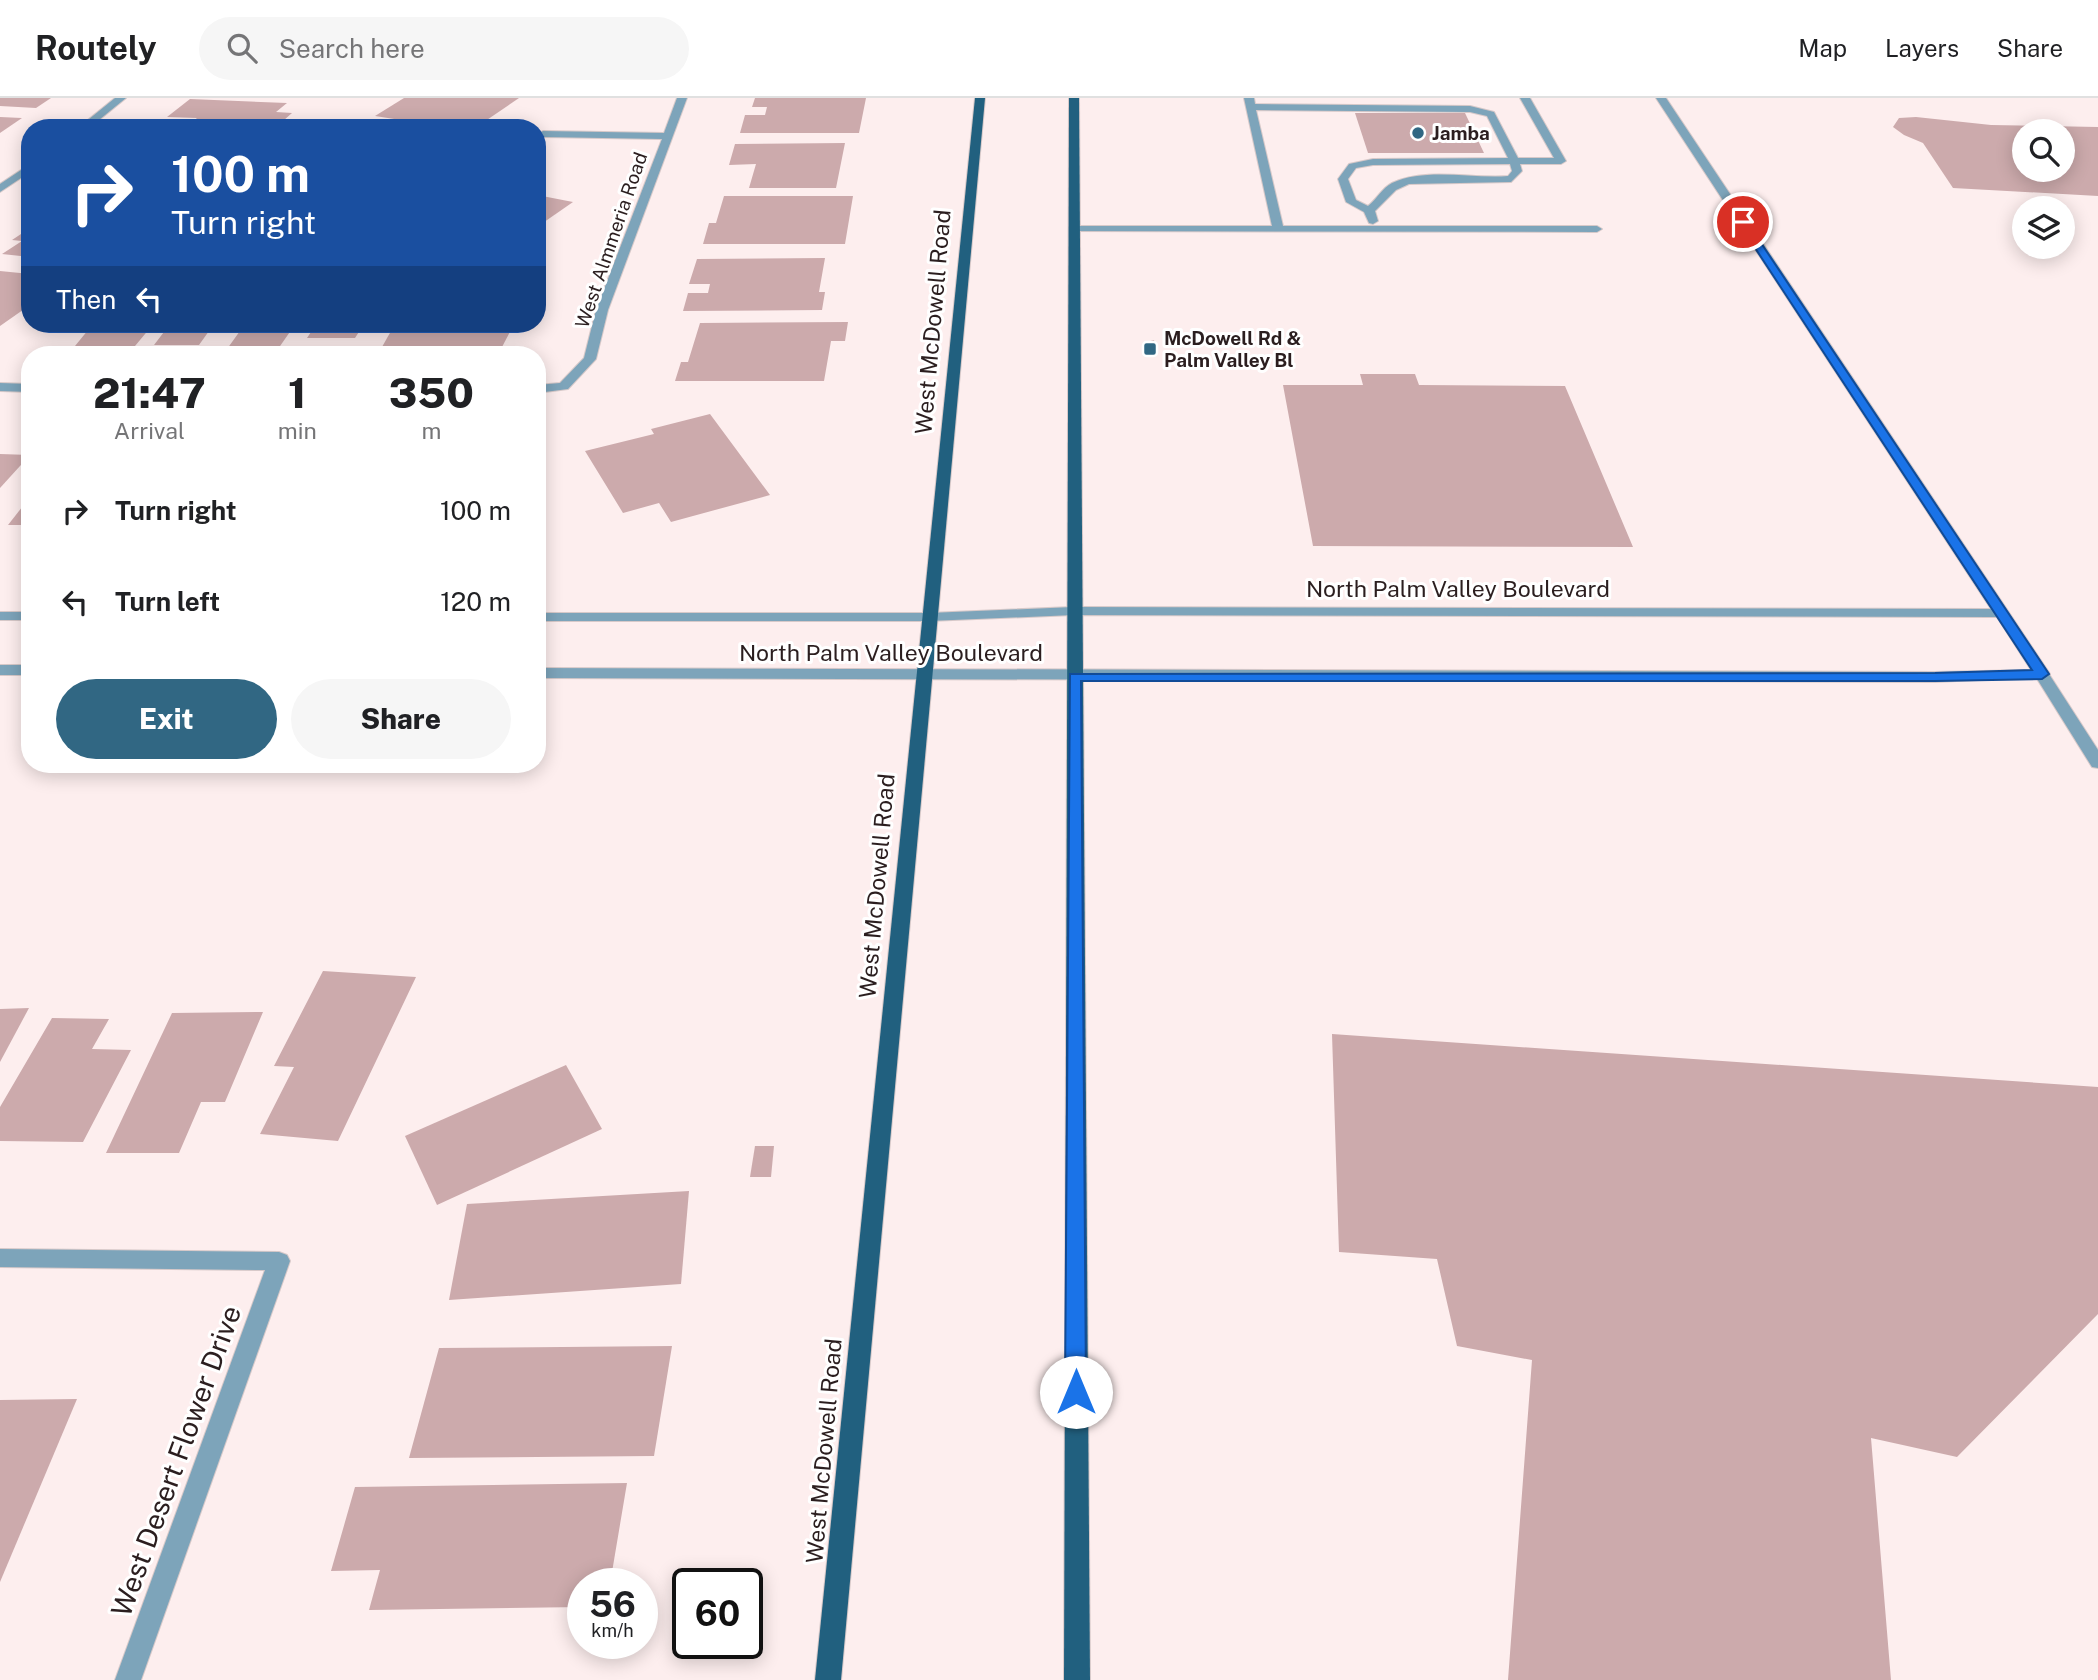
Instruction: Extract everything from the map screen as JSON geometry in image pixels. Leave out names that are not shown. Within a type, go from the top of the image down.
[{"type":"main road","name":"West McDowell Road","points":[[828,1680],[980,98]]},
{"type":"main road","points":[[1074,98],[1077,1680]]},
{"type":"street","points":[[94,119],[121,98]]},
{"type":"street","name":"West Almmeria Road","points":[[546,388],[564,386],[590,359],[602,310],[682,98]]},
{"type":"street","points":[[1376,229],[1369,210],[1351,202],[1343,179],[1353,166],[1373,162],[1561,161],[1525,98]]},
{"type":"street","points":[[1661,98],[2098,763]]},
{"type":"street","points":[[1278,229],[1250,103],[1470,109],[1491,114],[1506,139],[1517,171],[1511,179],[1413,181],[1397,184],[1388,190],[1381,204],[1369,210]]},
{"type":"street","points":[[546,134],[667,136]]},
{"type":"street","points":[[0,189],[21,174]]},
{"type":"street","points":[[1074,229],[1597,229]]},
{"type":"street","points":[[0,387],[21,388]]},
{"type":"street","name":"North Palm Valley Boulevard","points":[[546,617],[929,617],[1073,611],[2001,613]]},
{"type":"street","points":[[0,616],[21,616]]},
{"type":"street","points":[[0,670],[21,670]]},
{"type":"street","name":"North Palm Valley Boulevard","points":[[546,673],[1074,677],[1935,677],[2042,674]]},
{"type":"street","name":"West Desert Flower Drive","points":[[0,1258],[279,1261],[128,1680]]},
{"type":"building","points":[[0,98],[51,98],[36,108],[0,106]]},
{"type":"building","points":[[404,98],[519,98],[488,119],[394,119],[375,116]]},
{"type":"building","points":[[755,98],[866,98],[859,133],[740,133],[745,115],[765,115],[767,107],[752,107]]},
{"type":"building","points":[[190,99],[287,103],[276,112],[292,113],[285,119],[167,117]]},
{"type":"building","name":"Jamba","points":[[1355,113],[1465,113],[1484,153],[1368,153]]},
{"type":"building","points":[[0,117],[22,118],[0,133]]},
{"type":"building","points":[[1916,117],[2012,125],[2012,182],[2075,182],[2075,127],[2098,127],[2098,196],[1953,188],[1923,143],[1893,127],[1899,118]]},
{"type":"building","points":[[845,143],[836,188],[749,188],[756,164],[729,165],[735,144]]},
{"type":"building","points":[[724,196],[853,196],[845,244],[703,244],[709,223],[716,223]]},
{"type":"building","points":[[546,197],[573,202],[546,221]]},
{"type":"building","points":[[21,234],[21,241],[12,240]]},
{"type":"building","points":[[21,242],[21,256],[2,254]]},
{"type":"building","points":[[825,258],[819,292],[825,292],[822,310],[683,311],[688,293],[708,293],[710,284],[689,284],[697,259]]},
{"type":"building","points":[[0,271],[21,273],[21,311],[0,326]]},
{"type":"building","points":[[848,322],[845,341],[831,341],[824,381],[675,381],[681,362],[688,362],[700,323]]},
{"type":"building","points":[[86,333],[146,333],[135,346],[75,346]]},
{"type":"building","points":[[163,333],[208,333],[199,345],[154,345]]},
{"type":"building","points":[[239,333],[289,333],[280,346],[229,346]]},
{"type":"building","points":[[310,333],[358,333],[355,338],[307,338]]},
{"type":"building","points":[[390,333],[509,333],[503,346],[383,346]]},
{"type":"building","points":[[1154,340],[1156,352],[1144,352],[1143,343]]},
{"type":"building","points":[[1360,374],[1415,374],[1419,385],[1565,386],[1633,547],[1313,546],[1283,385],[1363,385]]},
{"type":"building","points":[[710,414],[770,495],[671,522],[659,503],[623,513],[585,451],[654,434],[651,429]]},
{"type":"building","points":[[0,454],[21,455],[21,465],[0,488]]},
{"type":"building","points":[[21,508],[21,525],[8,525]]},
{"type":"building","points":[[323,971],[416,977],[338,1141],[260,1134],[294,1067],[274,1066]]},
{"type":"building","points":[[29,1008],[0,1062],[0,1009]]},
{"type":"building","points":[[263,1012],[225,1102],[201,1102],[179,1153],[106,1153],[172,1013]]},
{"type":"building","points":[[52,1018],[109,1019],[92,1049],[131,1050],[83,1142],[0,1141],[0,1107]]},
{"type":"building","points":[[1332,1034],[2098,1087],[2098,1314],[1957,1457],[1871,1438],[1891,1680],[1508,1680],[1532,1360],[1457,1346],[1437,1259],[1339,1252]]},
{"type":"building","points":[[566,1065],[602,1129],[437,1205],[405,1136]]},
{"type":"building","points":[[755,1146],[774,1146],[771,1177],[750,1177]]},
{"type":"building","points":[[689,1191],[681,1284],[449,1300],[467,1204]]},
{"type":"building","points":[[672,1346],[654,1456],[409,1458],[439,1348]]},
{"type":"building","points":[[77,1399],[0,1582],[0,1400]]},
{"type":"building","points":[[627,1483],[613,1568],[567,1568],[567,1607],[369,1610],[380,1570],[331,1571],[355,1487]]},
{"type":"place","name":"Jamba","points":[[1418,133]]},
{"type":"place","name":"McDowell Rd & Palm Valley Bl","points":[[1150,349]]},
{"type":"route","points":[[1076,1392],[1074,677],[1935,677],[2042,674],[1743,222]]}]
